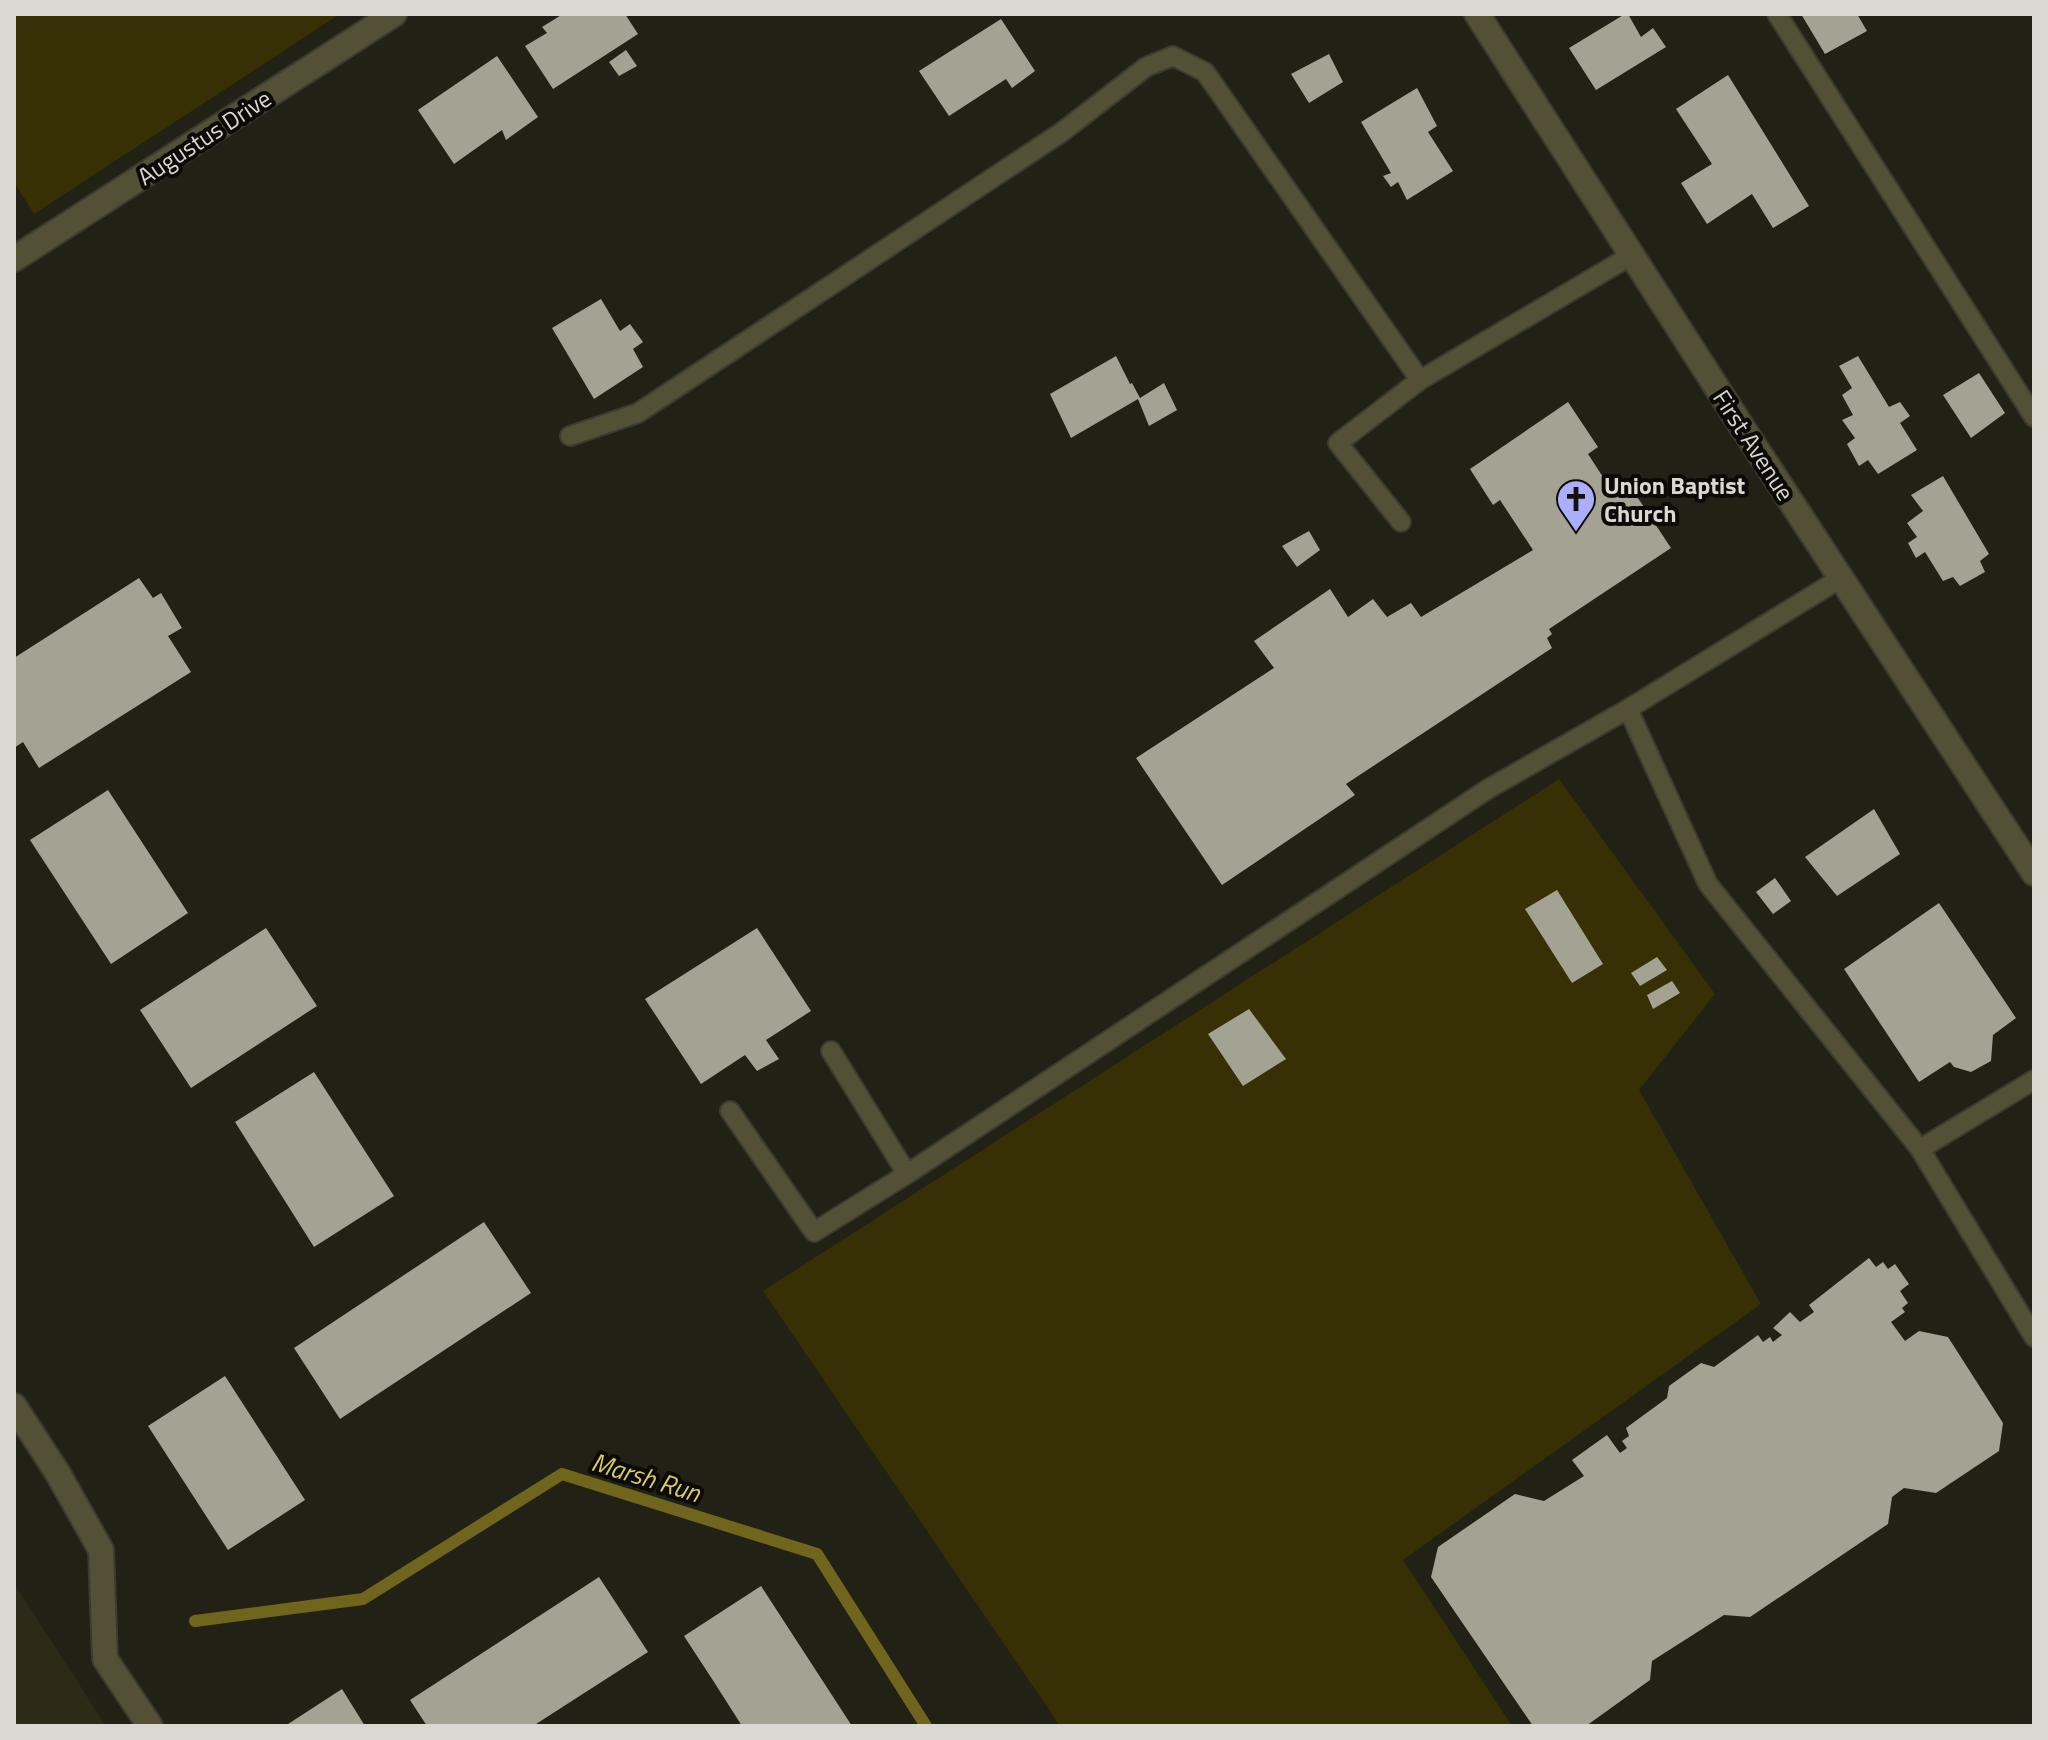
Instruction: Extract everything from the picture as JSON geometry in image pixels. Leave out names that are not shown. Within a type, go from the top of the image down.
[{"type":"street","name":"Augustus Drive","points":[[14,259],[394,14]]},
{"type":"street","name":"First Avenue","points":[[1477,14],[2034,873]]},
{"type":"street","points":[[14,1406],[57,1472],[101,1550],[105,1659],[150,1726]]},
{"type":"lane","points":[[1777,14],[2034,417]]},
{"type":"lane","points":[[570,436],[638,413],[1062,132],[1146,67],[1173,56],[1205,72],[1420,380]]},
{"type":"lane","points":[[1401,522],[1338,443],[1420,380],[1632,255]]},
{"type":"lane","points":[[730,1111],[814,1232],[907,1174],[1488,789],[1628,709],[1841,578]]},
{"type":"lane","points":[[1628,709],[1708,884],[1920,1149],[2034,1337]]},
{"type":"lane","points":[[831,1051],[907,1174]]},
{"type":"lane","points":[[1920,1149],[2034,1080]]},
{"type":"shaded area","points":[[14,14],[340,14],[34,214],[14,182]]},
{"type":"shaded area","points":[[1559,779],[1715,994],[1639,1090],[1761,1304],[1403,1560],[1512,1726],[1060,1726],[763,1291]]},
{"type":"shaded area","points":[[14,1583],[106,1726],[14,1726]]},
{"type":"building","points":[[563,14],[625,14],[638,34],[553,89],[525,46],[547,33],[542,27]]},
{"type":"building","points":[[1628,14],[1641,37],[1653,28],[1666,47],[1596,90],[1569,48]]},
{"type":"building","points":[[1801,14],[1857,14],[1867,31],[1825,54]]},
{"type":"building","points":[[1001,19],[1035,71],[1012,88],[1006,79],[949,116],[919,71]]},
{"type":"building","points":[[626,50],[637,66],[619,76],[609,62]]},
{"type":"building","points":[[1329,54],[1343,82],[1309,103],[1291,74]]},
{"type":"building","points":[[497,56],[538,117],[506,140],[502,130],[454,164],[418,110]]},
{"type":"building","points":[[1728,75],[1809,206],[1773,228],[1752,194],[1707,224],[1681,183],[1712,164],[1676,109]]},
{"type":"building","points":[[1417,88],[1437,126],[1428,132],[1453,171],[1407,200],[1398,182],[1391,187],[1383,176],[1391,173],[1361,122]]},
{"type":"building","points":[[601,299],[620,331],[630,324],[643,342],[633,349],[643,367],[594,399],[552,328]]},
{"type":"building","points":[[1116,356],[1140,398],[1164,383],[1177,410],[1149,426],[1138,399],[1071,438],[1050,394]]},
{"type":"building","points":[[1858,356],[1889,407],[1900,402],[1910,416],[1900,423],[1917,450],[1878,474],[1868,460],[1859,466],[1847,444],[1855,438],[1842,420],[1853,415],[1842,395],[1852,388],[1839,366]]},
{"type":"building","points":[[1979,373],[2005,413],[1971,438],[1943,395]]},
{"type":"building","points":[[1568,402],[1598,447],[1588,454],[1616,497],[1630,486],[1671,548],[1549,629],[1552,634],[1547,638],[1552,648],[1346,784],[1355,795],[1222,885],[1136,758],[1274,668],[1254,641],[1330,589],[1348,617],[1373,599],[1387,617],[1411,603],[1421,617],[1533,550],[1500,500],[1493,505],[1470,469]]},
{"type":"building","points":[[1943,476],[1989,554],[1980,561],[1985,572],[1960,586],[1953,577],[1943,581],[1925,552],[1916,558],[1908,543],[1917,537],[1907,523],[1923,511],[1911,495]]},
{"type":"building","points":[[1309,531],[1320,550],[1297,567],[1282,546]]},
{"type":"building","points":[[139,578],[153,598],[161,593],[182,628],[168,636],[191,672],[39,768],[23,742],[14,748],[14,658]]},
{"type":"building","points":[[108,790],[188,913],[111,964],[30,840]]},
{"type":"building","points":[[1874,809],[1900,854],[1837,896],[1805,857]]},
{"type":"building","points":[[1775,878],[1791,901],[1773,914],[1756,892]]},
{"type":"building","points":[[1557,890],[1603,964],[1572,983],[1525,909]]},
{"type":"building","points":[[1939,903],[2016,1018],[1993,1035],[1991,1061],[1971,1072],[1954,1067],[1950,1062],[1919,1082],[1844,969]]},
{"type":"building","points":[[266,928],[317,1006],[191,1088],[140,1010]]},
{"type":"building","points":[[757,928],[811,1011],[766,1040],[779,1059],[757,1071],[745,1055],[701,1084],[645,999]]},
{"type":"building","points":[[1657,957],[1667,970],[1640,986],[1631,973]]},
{"type":"building","points":[[1672,981],[1680,993],[1653,1009],[1647,995]]},
{"type":"building","points":[[1249,1009],[1286,1059],[1243,1086],[1208,1034]]},
{"type":"building","points":[[314,1072],[394,1196],[314,1247],[235,1122]]},
{"type":"building","points":[[484,1222],[531,1293],[340,1419],[294,1348]]},
{"type":"building","points":[[1869,1258],[1876,1267],[1883,1262],[1888,1269],[1895,1264],[1909,1284],[1900,1291],[1908,1303],[1902,1308],[1905,1312],[1891,1322],[1905,1341],[1919,1331],[1948,1337],[2003,1423],[1999,1451],[1936,1493],[1904,1488],[1892,1497],[1888,1524],[1750,1617],[1724,1615],[1652,1661],[1650,1680],[1586,1726],[1533,1726],[1431,1577],[1438,1547],[1515,1494],[1544,1501],[1584,1476],[1572,1460],[1607,1435],[1620,1453],[1627,1448],[1622,1441],[1629,1436],[1626,1428],[1667,1398],[1669,1386],[1701,1363],[1714,1367],[1758,1335],[1763,1342],[1770,1337],[1773,1342],[1782,1335],[1773,1328],[1790,1312],[1800,1322],[1814,1312],[1809,1305]]},
{"type":"building","points":[[225,1376],[305,1500],[228,1550],[148,1426]]},
{"type":"building","points":[[599,1577],[648,1652],[533,1726],[427,1726],[410,1700]]},
{"type":"building","points":[[761,1586],[852,1726],[742,1726],[684,1636]]},
{"type":"building","points":[[342,1689],[365,1726],[285,1726]]},
{"type":"waterway","name":"Marsh Run","points":[[195,1621],[363,1599],[562,1474],[817,1554],[926,1726]]},
{"type":"place","name":"Union Baptist Church","points":[[1576,533]]}]
